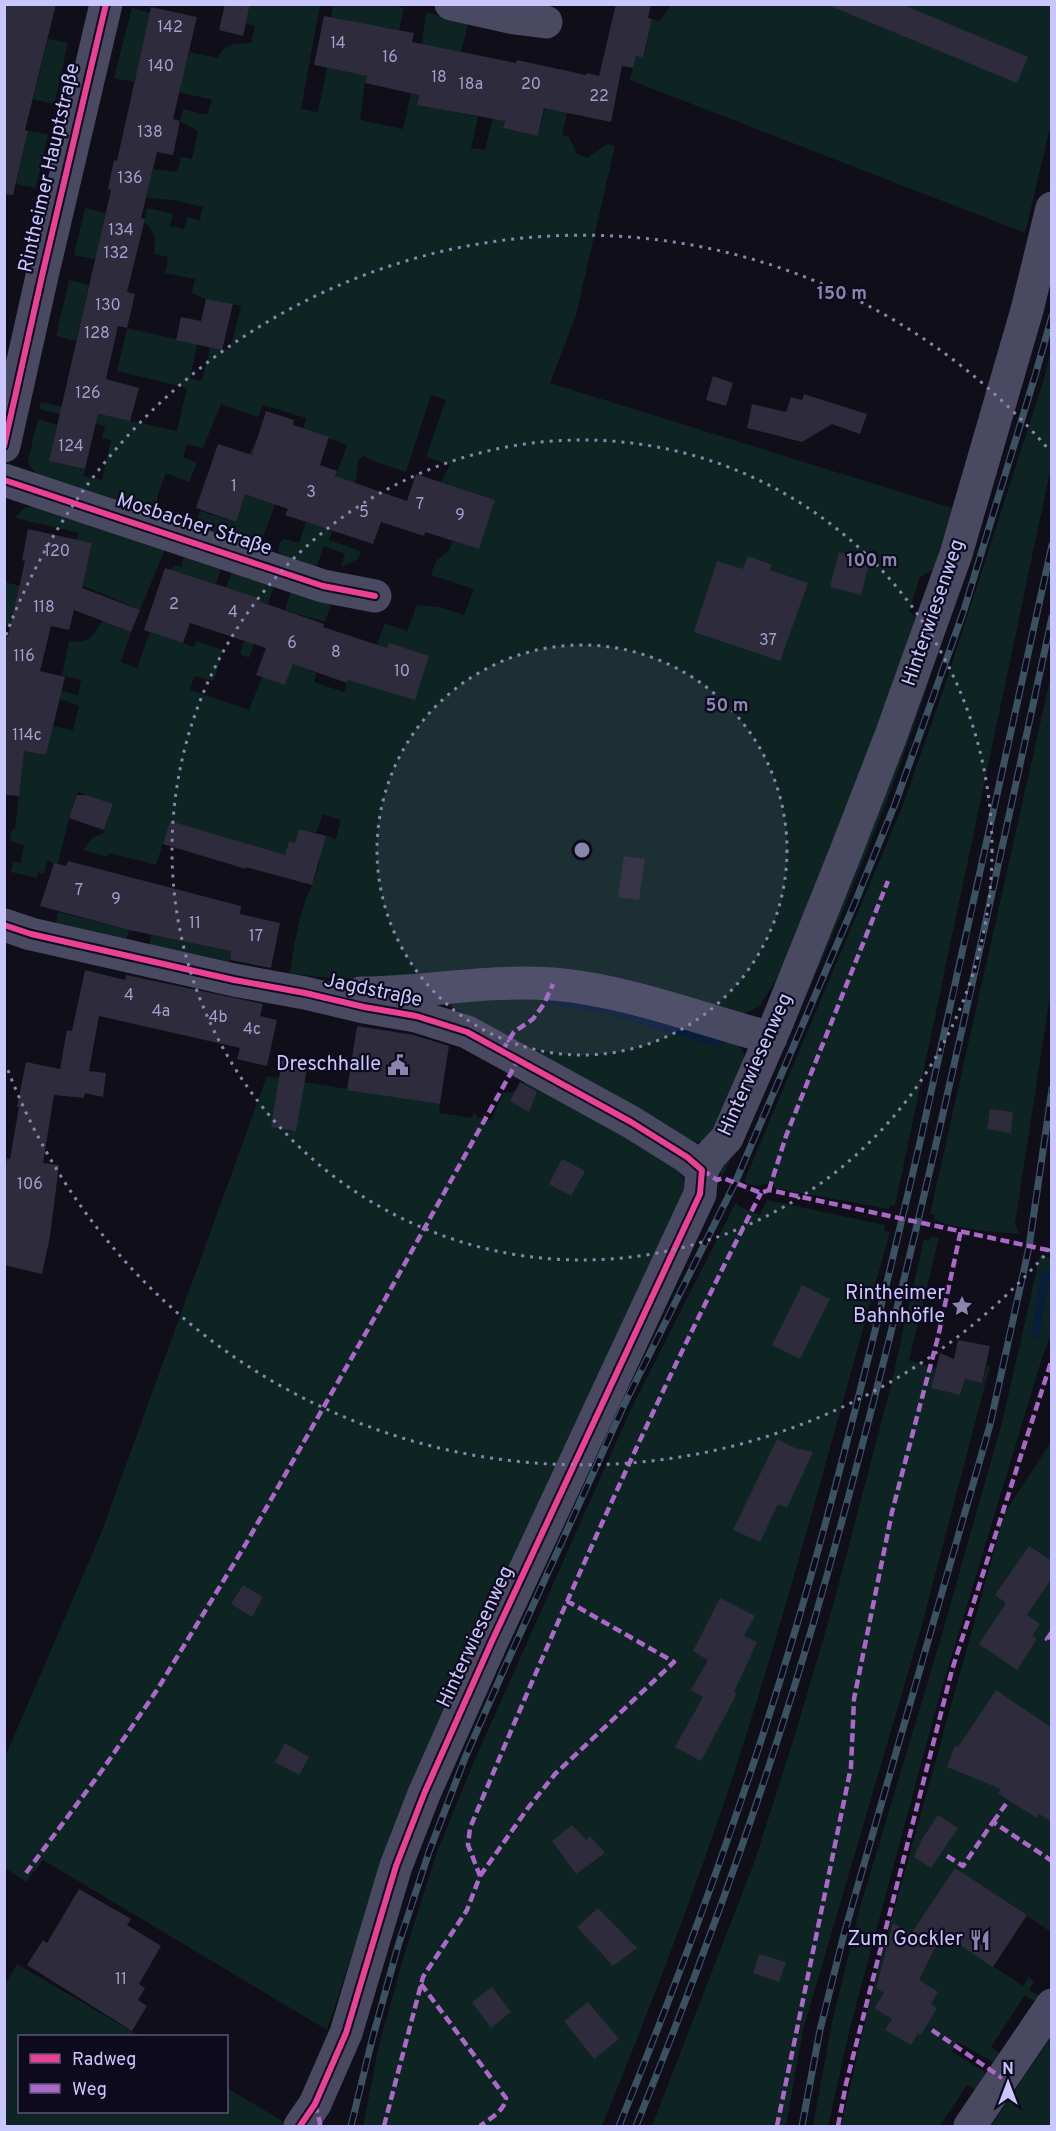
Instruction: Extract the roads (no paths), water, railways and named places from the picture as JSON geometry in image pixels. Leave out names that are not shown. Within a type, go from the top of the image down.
[{"type":"street","name":"Rintheimer Hauptstraße","points":[[4,446],[106,4]]},
{"type":"street","points":[[451,4],[514,18],[546,22]]},
{"type":"street","name":"Hinterwiesenweg","points":[[300,2127],[315,2104],[346,2033],[396,1866],[424,1794],[496,1631],[700,1194],[702,1170],[710,1156],[727,1138],[771,1038],[857,823],[956,554],[1027,309],[1052,208]]},
{"type":"street","name":"Mosbacher Straße","points":[[4,480],[323,586],[375,597]]},
{"type":"street","name":"Jagdstraße","points":[[4,926],[234,980],[416,1016],[467,1032],[631,1122],[687,1157],[702,1170]]},
{"type":"street","points":[[305,993],[376,993],[500,984],[553,984],[628,997],[771,1038]]},
{"type":"street","points":[[970,2127],[1052,2005]]},
{"type":"waterway","points":[[548,1000],[609,1010],[718,1043]]},
{"type":"waterway","points":[[1035,1335],[1045,1277],[1049,1276]]},
{"type":"railway","points":[[351,2126],[398,1946],[429,1852],[465,1758],[624,1405],[735,1183],[895,804],[964,610],[1052,316]]},
{"type":"railway","points":[[619,2126],[692,1939],[737,1812],[779,1685],[831,1502],[920,1142],[1052,545]]},
{"type":"railway","points":[[636,2126],[709,1939],[775,1749],[849,1497],[912,1247],[1052,617]]},
{"type":"railway","points":[[802,2126],[820,2030],[844,1934],[990,1425],[1029,1247],[1052,1089]]},
{"type":"place","name":"Dreschhalle","points":[[398,1065]]},
{"type":"place","name":"Rintheimer Bahnhöfle","points":[[962,1306]]},
{"type":"place","name":"Zum Gockler","points":[[980,1940]]}]
